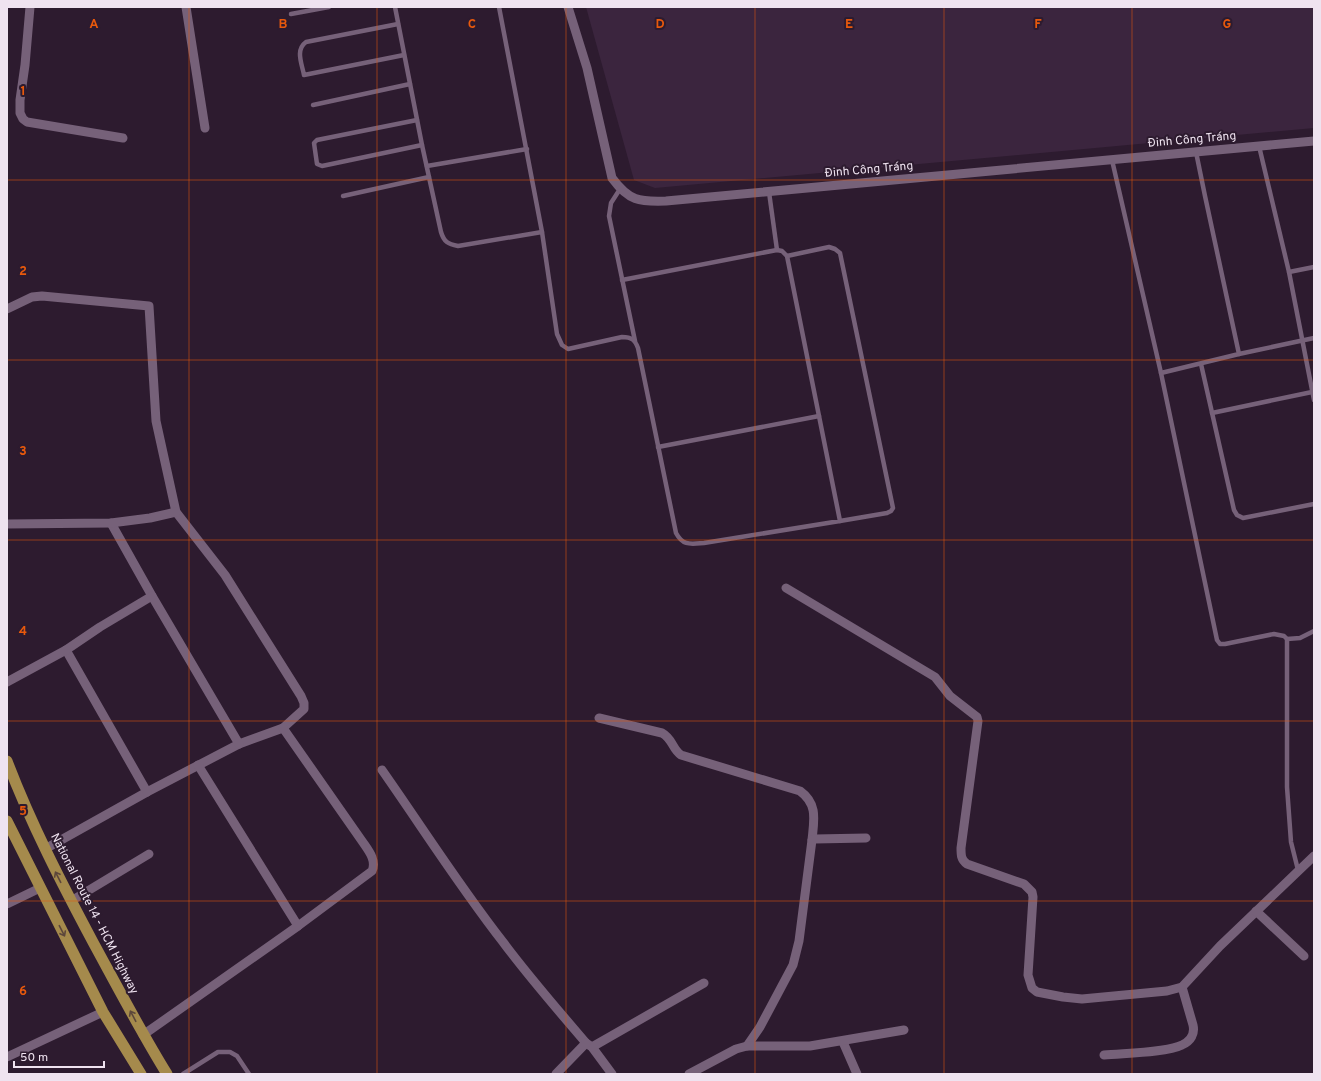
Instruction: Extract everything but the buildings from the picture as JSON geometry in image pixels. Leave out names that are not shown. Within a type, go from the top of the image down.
[{"type":"main road","name":"National Route 14 - HCM Highway","points":[[7,761],[45,850],[71,901],[143,1035],[167,1074]]},
{"type":"main road","points":[[7,821],[103,1012],[141,1074]]},
{"type":"street","points":[[30,7],[25,65],[20,100],[20,113],[23,119],[27,122],[122,138]]},
{"type":"street","points":[[186,7],[205,128]]},
{"type":"street","points":[[568,7],[586,68],[612,178],[620,189]]},
{"type":"street","name":"Đinh Công Tráng","points":[[620,189],[631,197],[645,202],[666,201],[1314,141]]},
{"type":"street","points":[[7,309],[32,297],[42,296],[149,306],[156,421],[176,512],[225,576],[304,703],[304,710],[283,728],[239,744],[198,765],[45,850]]},
{"type":"street","points":[[7,524],[111,523],[150,518],[176,512]]},
{"type":"street","points":[[111,523],[239,744]]},
{"type":"street","points":[[786,588],[934,677],[950,696],[977,717],[978,721],[961,856],[963,861],[967,864],[1024,884],[1032,892],[1028,974],[1032,988],[1036,992],[1082,999],[1167,991],[1182,987],[1220,946],[1314,856]]},
{"type":"street","points":[[7,682],[66,650],[100,626],[152,596]]},
{"type":"street","points":[[66,650],[148,792]]},
{"type":"street","points":[[599,718],[662,733],[670,739],[675,749],[681,755],[800,791],[811,801],[814,815],[812,840],[796,956],[793,965],[760,1027],[747,1046]]},
{"type":"street","points":[[143,1035],[298,926],[372,871],[374,866],[373,860],[362,841],[283,728]]},
{"type":"street","points":[[198,765],[298,926]]},
{"type":"street","points":[[382,770],[502,941],[612,1074]]},
{"type":"street","points":[[812,840],[866,838]]},
{"type":"street","points":[[71,901],[149,854]]},
{"type":"street","points":[[7,904],[40,888]]},
{"type":"street","points":[[1256,911],[1304,956]]},
{"type":"street","points":[[556,1074],[589,1045],[704,984]]},
{"type":"street","points":[[1104,1055],[1168,1049],[1183,1045],[1192,1037],[1194,1025],[1182,987]]},
{"type":"street","points":[[7,1057],[103,1012]]},
{"type":"street","points":[[689,1074],[736,1049],[747,1046],[798,1047],[843,1042],[904,1030]]},
{"type":"street","points":[[843,1042],[857,1074]]},
{"type":"lane","points":[[291,14],[329,7]]},
{"type":"lane","points":[[395,7],[422,145],[444,240],[450,244],[458,246],[542,232]]},
{"type":"lane","points":[[499,7],[542,232],[557,334],[562,345],[568,349],[622,337],[629,337],[635,341]]},
{"type":"lane","points":[[398,24],[306,42],[300,49],[304,75],[404,55]]},
{"type":"lane","points":[[313,106],[410,84]]},
{"type":"lane","points":[[417,120],[317,140],[314,143],[317,164],[322,166],[422,145]]},
{"type":"lane","points":[[1259,146],[1289,272],[1314,400]]},
{"type":"lane","points":[[427,166],[527,148]]},
{"type":"lane","points":[[1196,152],[1239,354]]},
{"type":"lane","points":[[1112,160],[1161,373],[1217,640],[1220,644],[1225,644],[1274,634],[1284,636],[1287,639],[1300,638],[1314,631]]},
{"type":"lane","points":[[343,196],[429,177]]},
{"type":"lane","points":[[620,189],[611,203],[609,216],[676,533],[679,539],[683,542],[689,544],[704,543],[840,521],[887,513],[893,508],[840,253],[829,247],[788,256]]},
{"type":"lane","points":[[769,192],[777,250]]},
{"type":"lane","points":[[622,280],[777,250],[782,251],[788,256],[840,521]]},
{"type":"lane","points":[[1289,272],[1314,267]]},
{"type":"lane","points":[[1161,373],[1314,338]]},
{"type":"lane","points":[[1201,364],[1234,510],[1237,516],[1243,518],[1314,504]]},
{"type":"lane","points":[[1212,413],[1312,392]]},
{"type":"lane","points":[[658,448],[819,416]]},
{"type":"lane","points":[[1287,639],[1287,787],[1291,842],[1298,870]]},
{"type":"lane","points":[[183,1074],[218,1052],[230,1052],[237,1056],[248,1074]]},
{"type":"shaded area","points":[[586,7],[1314,7],[1314,128],[655,188],[634,180]]}]
